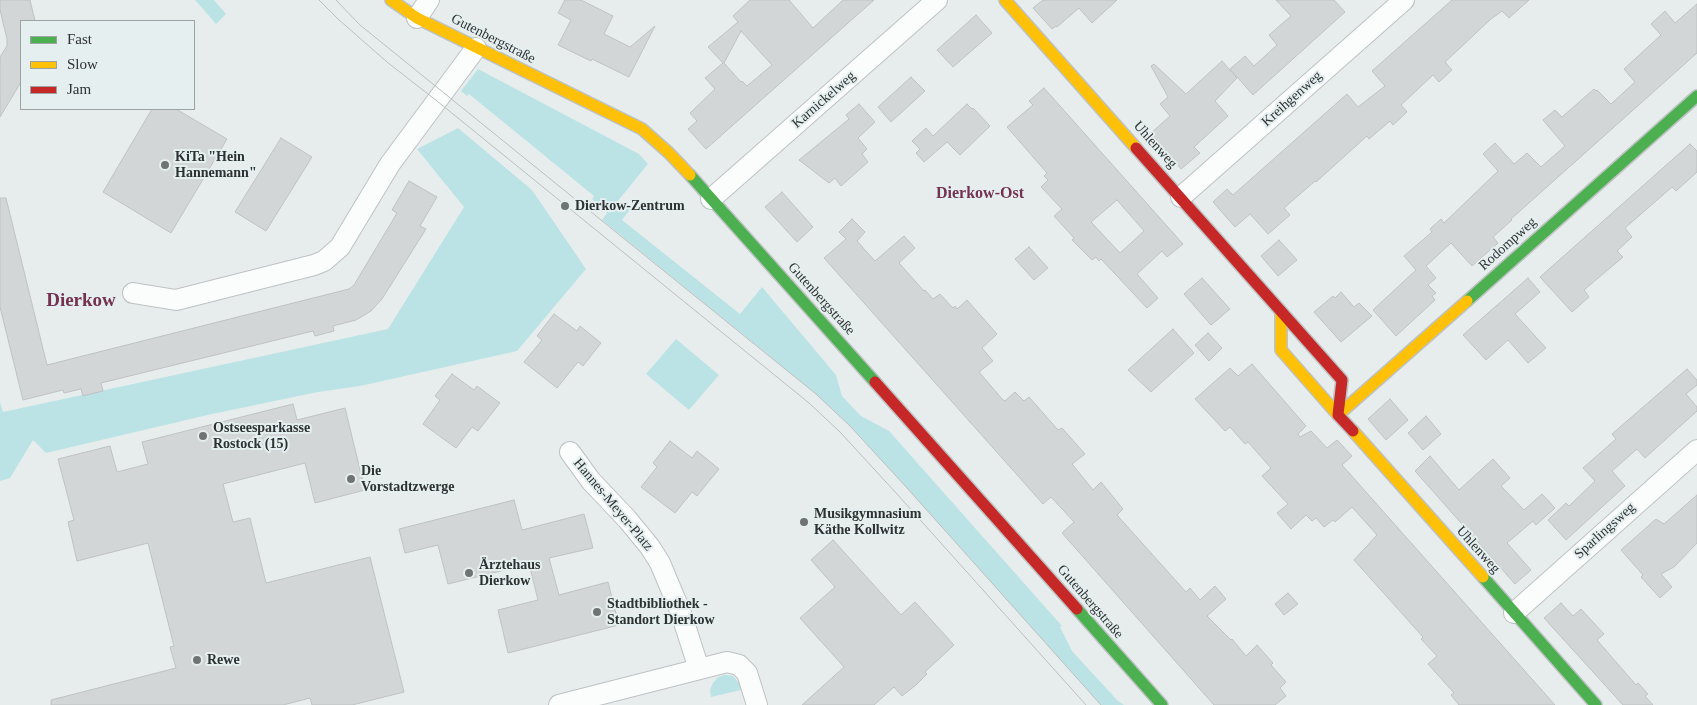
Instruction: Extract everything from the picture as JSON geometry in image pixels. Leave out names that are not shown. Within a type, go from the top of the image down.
[{"type":"street","name":"Gutenbergstraße","points":[[391,0],[418,18],[476,48],[642,129],[669,153],[1162,705]]},
{"type":"street","points":[[418,18],[429,0]]},
{"type":"street","name":"Karnickelweg","points":[[711,199],[937,0]]},
{"type":"street","name":"Uhlenweg","points":[[1004,0],[1342,380],[1338,415]]},
{"type":"street","name":"Kreihgenweg","points":[[1181,197],[1404,0]]},
{"type":"street","points":[[133,293],[176,300],[324,261],[340,247],[390,164],[476,48]]},
{"type":"street","name":"Rodompweg","points":[[1338,415],[1697,96]]},
{"type":"street","name":"Uhlenweg","points":[[1282,312],[1281,350],[1596,705]]},
{"type":"street","name":"Sparlingsweg","points":[[1514,613],[1697,450]]},
{"type":"street","name":"Hannes-Meyer-Platz","points":[[570,452],[591,481],[632,524],[650,547],[666,576],[682,613],[699,669]]},
{"type":"street","points":[[559,705],[727,662],[739,665],[747,673],[756,705]]},
{"type":"shaded area","points":[[195,0],[214,0],[226,14],[216,24]]},
{"type":"shaded area","points":[[478,69],[639,154],[648,164],[608,213],[635,203],[622,220],[740,314],[762,287],[836,375],[842,396],[861,416],[889,431],[1062,626],[1060,627],[1072,651],[1118,701],[1124,705],[1101,705],[907,488],[850,426],[816,394],[602,220],[607,213],[592,199],[594,196],[469,94],[467,96],[461,91]]},
{"type":"shaded area","points":[[458,128],[532,190],[586,269],[517,351],[360,386],[318,392],[212,414],[46,453],[33,440],[10,478],[0,481],[0,402],[3,412],[388,329],[464,207],[417,149]]},
{"type":"shaded area","points":[[676,339],[719,375],[689,410],[646,374]]},
{"type":"shaded area","points":[[725,675],[733,676],[739,683],[741,690],[711,697],[710,690],[713,683],[718,677]]},
{"type":"building","points":[[0,0],[30,0],[35,20],[20,20],[20,84],[0,117],[0,57],[7,46],[7,39],[0,10]]},
{"type":"building","points":[[565,0],[581,0],[613,16],[604,34],[630,47],[655,26],[629,77],[558,45],[571,20],[558,13]]},
{"type":"building","points":[[750,0],[789,0],[813,28],[843,0],[874,0],[706,149],[688,129],[697,121],[690,113],[715,89],[705,78],[723,63],[708,47],[738,22],[733,16]],"holes":[[[741,31],[772,65],[747,86],[724,63]]]},
{"type":"building","points":[[1043,0],[1117,0],[1092,23],[1079,8],[1052,29],[1033,8]]},
{"type":"building","points":[[1276,0],[1334,0],[1345,12],[1253,95],[1230,69],[1245,56],[1254,66],[1277,45],[1269,35],[1291,16]]},
{"type":"building","points":[[1452,0],[1529,0],[1509,18],[1502,11],[1491,19],[1445,62],[1452,70],[1439,82],[1433,75],[1401,105],[1407,112],[1393,125],[1390,121],[1369,139],[1367,136],[1284,208],[1290,215],[1268,234],[1250,214],[1235,227],[1213,202],[1227,189],[1233,195],[1347,94],[1358,107],[1385,86],[1372,71]]},
{"type":"building","points":[[1697,4],[1697,53],[1511,219],[1493,237],[1498,243],[1472,266],[1451,243],[1426,266],[1436,278],[1428,285],[1436,293],[1432,296],[1435,300],[1396,336],[1373,310],[1416,270],[1404,256],[1432,232],[1430,229],[1441,219],[1444,223],[1498,171],[1483,154],[1495,143],[1514,164],[1527,153],[1541,167],[1565,146],[1543,120],[1555,110],[1562,117],[1594,89],[1611,104],[1635,82],[1624,69],[1661,35],[1651,24],[1665,11],[1675,23]]},
{"type":"building","points":[[976,15],[992,33],[953,67],[937,50]]},
{"type":"building","points":[[1222,61],[1237,78],[1215,101],[1228,116],[1194,147],[1200,153],[1181,169],[1151,133],[1170,116],[1160,104],[1168,97],[1151,66],[1154,64],[1186,94]]},
{"type":"building","points":[[911,77],[925,91],[891,122],[878,107]]},
{"type":"building","points":[[1044,88],[1183,244],[1167,257],[1162,251],[1137,274],[1158,298],[1147,308],[1101,259],[1099,261],[1096,257],[1092,260],[1072,240],[1074,238],[1054,216],[1062,209],[1041,187],[1048,180],[1044,176],[1047,173],[1007,127],[1033,105],[1029,101]],"holes":[[[1117,200],[1144,231],[1120,253],[1091,222]]]},
{"type":"building","points":[[859,104],[875,122],[858,138],[867,149],[862,154],[868,162],[841,186],[835,178],[829,183],[799,160],[849,119],[846,115]]},
{"type":"building","points":[[967,104],[990,126],[960,155],[947,142],[924,162],[916,153],[920,149],[912,141],[926,128],[933,136]]},
{"type":"building","name":"KiTa \"Hein Hannemann\"","points":[[151,110],[178,110],[227,139],[171,233],[103,192]]},
{"type":"building","points":[[281,138],[312,157],[266,231],[235,212]]},
{"type":"building","points":[[1690,144],[1697,151],[1697,172],[1676,191],[1672,187],[1625,228],[1632,237],[1617,251],[1623,257],[1584,290],[1589,297],[1572,312],[1540,277]]},
{"type":"building","points":[[409,181],[437,197],[420,226],[426,229],[382,299],[371,311],[356,320],[333,326],[334,331],[315,336],[313,331],[101,383],[103,391],[83,396],[81,389],[64,393],[63,390],[23,400],[0,307],[0,198],[6,198],[47,365],[349,289],[354,285],[397,213],[392,210]]},
{"type":"building","points":[[782,192],[813,227],[797,242],[765,207]]},
{"type":"building","points":[[852,219],[865,232],[857,241],[875,261],[904,236],[915,248],[899,263],[924,291],[933,299],[940,294],[953,308],[955,306],[957,309],[967,300],[997,334],[982,348],[993,361],[979,372],[1003,400],[1005,401],[1015,392],[1024,401],[1029,397],[1058,430],[1062,428],[1085,454],[1072,464],[1093,490],[1101,482],[1123,509],[1117,515],[1186,592],[1190,588],[1200,600],[1215,586],[1226,599],[1207,616],[1232,639],[1246,656],[1257,645],[1286,682],[1280,688],[1286,696],[1275,705],[1214,705],[1062,533],[1074,522],[1051,497],[1043,504],[824,258],[846,239],[839,232]]},
{"type":"building","points":[[1279,240],[1297,260],[1278,276],[1261,256]]},
{"type":"building","points":[[1029,247],[1048,268],[1034,280],[1015,259]]},
{"type":"building","points":[[1202,278],[1230,309],[1211,325],[1184,294]]},
{"type":"building","points":[[1528,278],[1540,292],[1515,314],[1546,348],[1528,363],[1508,340],[1486,360],[1463,335]]},
{"type":"building","points":[[1341,292],[1354,307],[1359,303],[1372,316],[1341,342],[1314,312],[1333,296],[1335,298]]},
{"type":"building","points":[[554,314],[577,331],[580,326],[601,343],[583,366],[578,362],[557,388],[524,362],[542,340],[537,336]]},
{"type":"building","points":[[1173,329],[1194,353],[1151,392],[1128,370]]},
{"type":"building","points":[[1208,333],[1222,348],[1209,361],[1195,345]]},
{"type":"building","points":[[1252,364],[1306,426],[1298,434],[1300,437],[1311,431],[1327,448],[1337,440],[1352,456],[1342,465],[1555,705],[1459,705],[1451,695],[1454,693],[1428,664],[1437,656],[1421,639],[1423,637],[1354,560],[1377,535],[1352,507],[1335,522],[1333,520],[1324,527],[1316,518],[1312,521],[1306,515],[1291,529],[1277,513],[1288,504],[1262,476],[1271,468],[1248,442],[1245,444],[1230,427],[1225,431],[1195,399],[1230,368],[1238,376]]},
{"type":"building","points":[[1687,369],[1697,380],[1697,385],[1686,394],[1697,407],[1697,411],[1645,458],[1637,449],[1612,471],[1625,486],[1566,540],[1548,520],[1566,503],[1569,506],[1595,481],[1583,468],[1616,439],[1612,434]]},
{"type":"building","points":[[452,374],[474,390],[477,386],[500,403],[478,431],[472,427],[456,448],[423,424],[440,400],[435,396]]},
{"type":"building","points":[[1390,399],[1408,420],[1386,440],[1368,419]]},
{"type":"building","points":[[293,404],[297,420],[345,408],[365,490],[315,503],[305,463],[223,484],[233,522],[250,518],[266,583],[370,557],[404,692],[352,705],[312,705],[310,698],[283,705],[51,705],[51,700],[176,668],[170,647],[174,646],[148,543],[77,561],[68,522],[74,520],[58,459],[110,446],[117,472],[148,464],[142,442]]},
{"type":"building","points":[[1426,416],[1441,434],[1423,450],[1408,433]]},
{"type":"building","points":[[670,441],[692,458],[697,451],[719,469],[697,496],[692,492],[675,513],[641,487],[657,467],[653,463]]},
{"type":"building","points":[[1430,456],[1459,490],[1493,459],[1510,478],[1501,486],[1524,510],[1542,494],[1555,508],[1536,525],[1533,521],[1507,543],[1531,570],[1515,584],[1415,471]]},
{"type":"building","points":[[1697,495],[1697,543],[1674,567],[1661,574],[1672,587],[1660,598],[1641,577],[1643,575],[1621,550],[1656,519],[1664,524]]},
{"type":"building","name":"Ärztehaus Dierkow","points":[[514,500],[522,530],[584,514],[593,548],[549,558],[559,595],[608,582],[619,625],[508,653],[498,610],[538,600],[529,564],[448,584],[438,545],[405,553],[399,529]]},
{"type":"building","points":[[833,540],[901,615],[915,602],[954,645],[925,672],[927,674],[916,685],[902,696],[894,687],[874,705],[802,705],[844,667],[800,618],[835,587],[811,560]]},
{"type":"building","points":[[1288,593],[1298,604],[1284,615],[1275,604]]},
{"type":"building","points":[[1561,603],[1573,616],[1581,609],[1604,634],[1597,640],[1636,685],[1638,683],[1648,694],[1645,696],[1653,705],[1623,705],[1544,618]]},
{"type":"tram line","points":[[319,0],[387,62],[809,403],[840,432],[897,494],[1086,705]]},
{"type":"tram line","points":[[336,0],[360,25],[816,394],[850,426],[907,488],[1101,705]]},
{"type":"traffic: fast","points":[[1467,301],[1697,96]]},
{"type":"traffic: fast","points":[[690,175],[875,382]]},
{"type":"traffic: fast","points":[[1483,577],[1596,705]]},
{"type":"traffic: fast","points":[[1077,609],[1162,705]]},
{"type":"traffic: slow","points":[[391,0],[417,18],[642,129],[690,175]]},
{"type":"traffic: slow","points":[[1005,0],[1136,148]]},
{"type":"traffic: slow","points":[[1281,312],[1281,350],[1338,415],[1467,301]]},
{"type":"traffic: slow","points":[[1353,431],[1483,577]]},
{"type":"traffic: jam","points":[[1136,148],[1342,380],[1338,415],[1353,431]]},
{"type":"traffic: jam","points":[[875,382],[1077,609]]},
{"type":"place","name":"KiTa \"Hein Hannemann\"","points":[[165,165]]},
{"type":"place","name":"Dierkow-Zentrum","points":[[565,206]]},
{"type":"place","name":"Ostseesparkasse Rostock (15)","points":[[203,436]]},
{"type":"place","name":"Die Vorstadtzwerge","points":[[351,479]]},
{"type":"place","name":"Musikgymnasium Käthe Kollwitz","points":[[804,522]]},
{"type":"place","name":"Ärztehaus Dierkow","points":[[469,573]]},
{"type":"place","name":"Stadtbibliothek - Standort Dierkow","points":[[597,612]]},
{"type":"place","name":"Rewe","points":[[197,660]]},
{"type":"district","name":"Dierkow-Ost","points":[[980,194]]},
{"type":"district","name":"Dierkow","points":[[81,301]]}]
